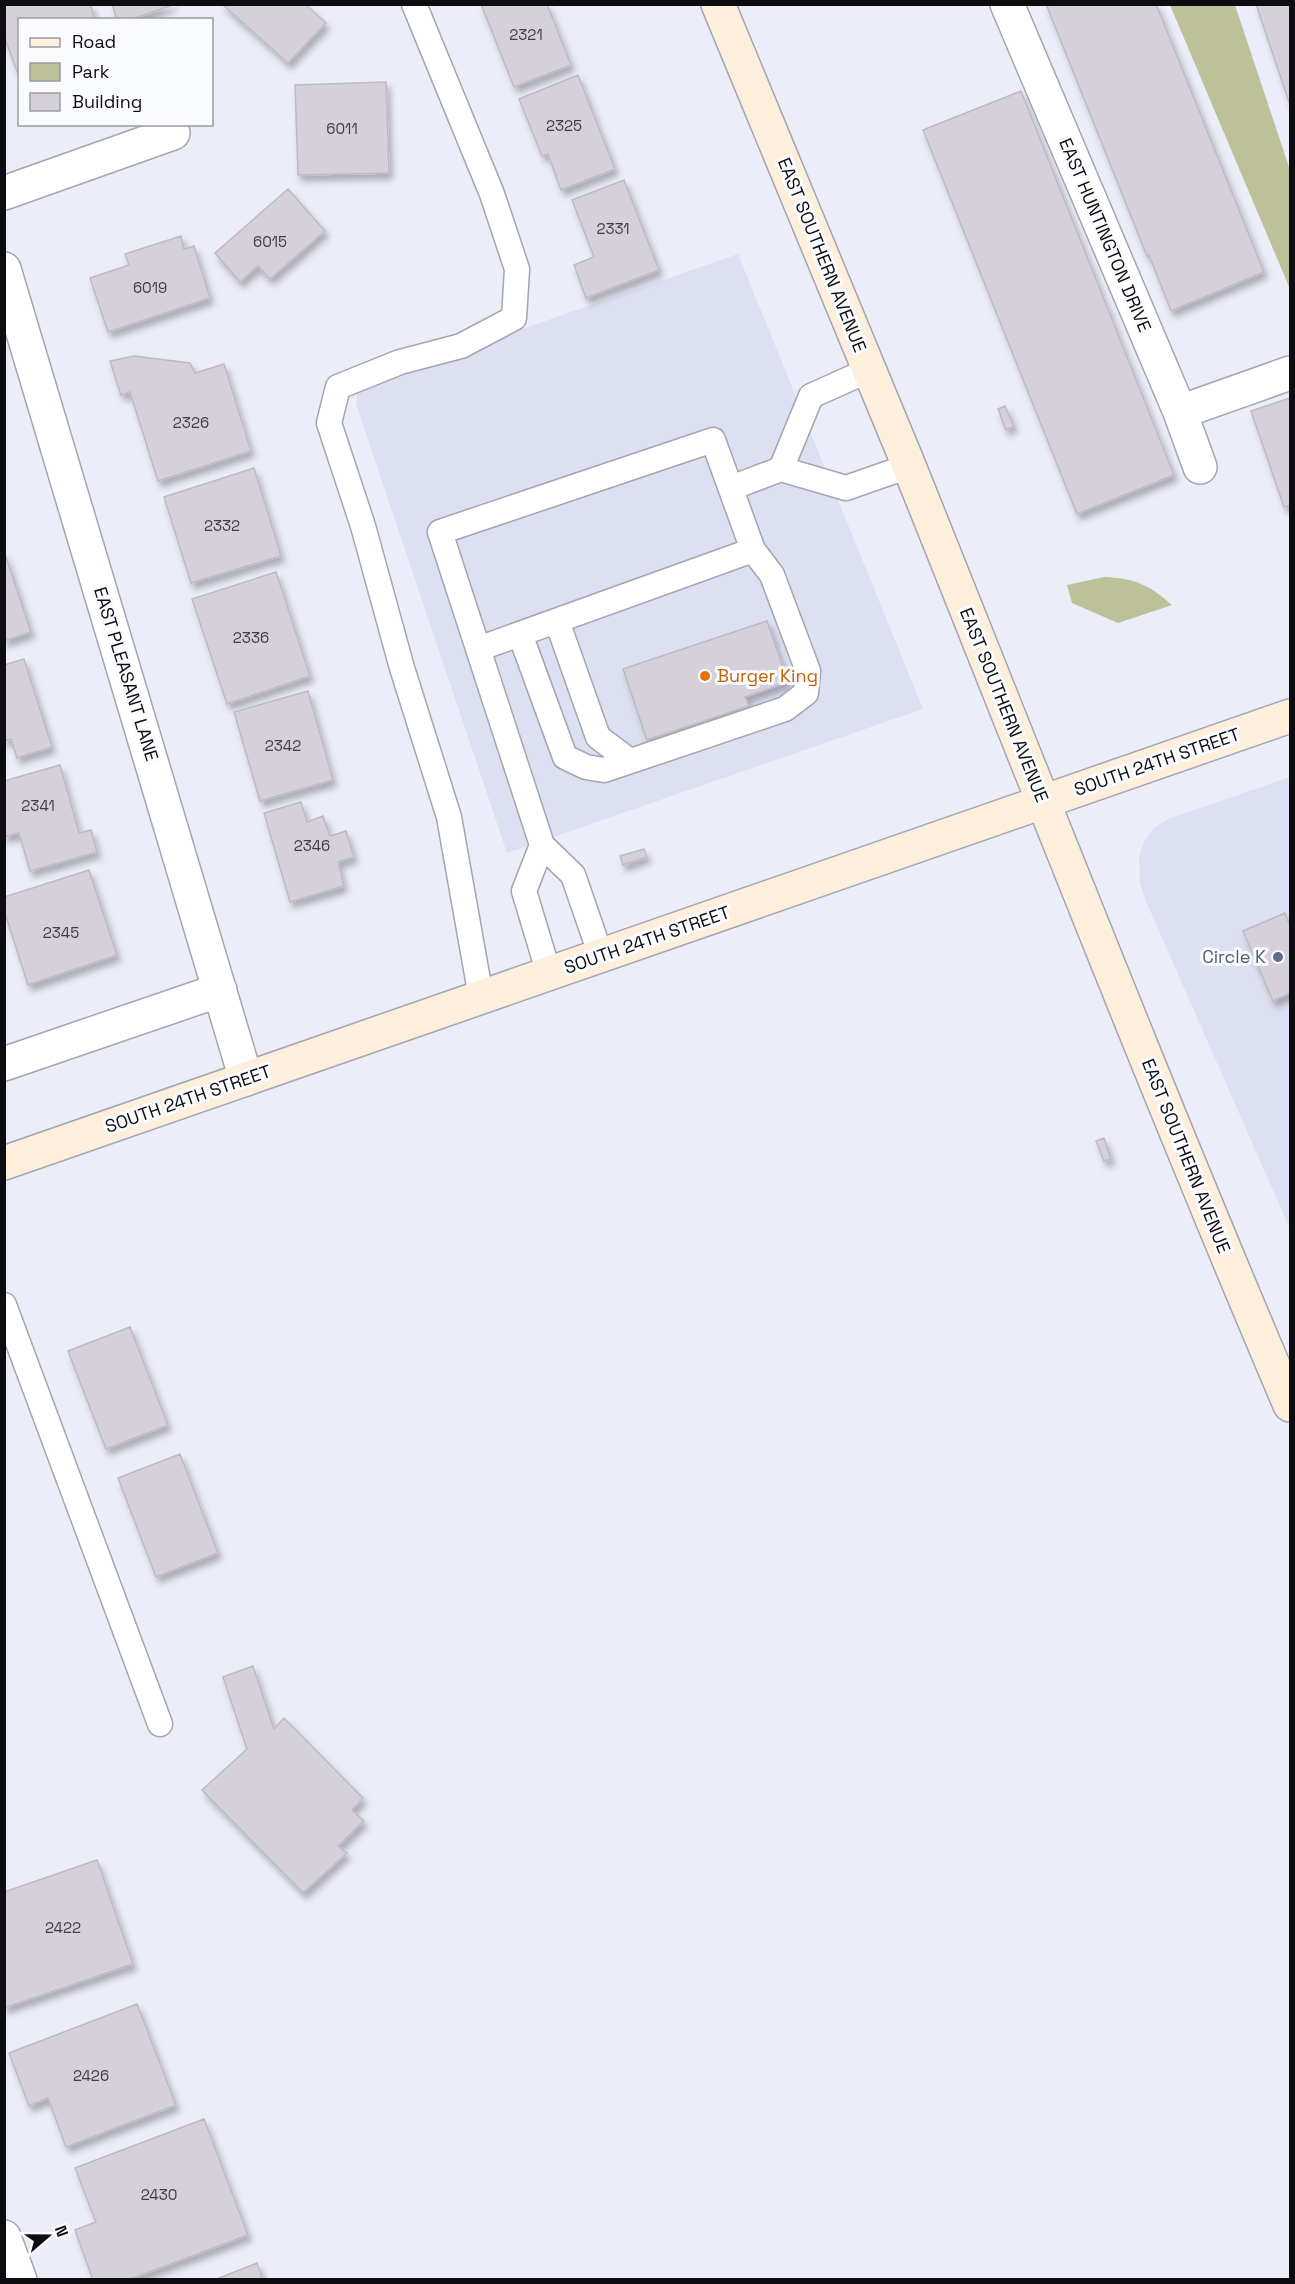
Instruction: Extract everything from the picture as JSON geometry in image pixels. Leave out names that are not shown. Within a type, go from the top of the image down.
[{"type":"main road","name":"EAST SOUTHERN AVENUE","points":[[718,4],[909,466],[1213,1224],[1290,1405]]},
{"type":"main road","name":"SOUTH 24TH STREET","points":[[4,1163],[1290,716]]},
{"type":"street","name":"EAST HUNTINGTON DRIVE","points":[[1007,4],[1180,412],[1200,467]]},
{"type":"street","points":[[4,193],[173,133]]},
{"type":"street","name":"EAST PLEASANT LANE","points":[[4,269],[246,1079]]},
{"type":"street","points":[[1180,412],[1290,373]]},
{"type":"street","points":[[4,1064],[220,990]]},
{"type":"street","points":[[4,2237],[20,2280]]},
{"type":"lane","points":[[414,4],[492,194],[517,269],[514,318],[461,346],[400,362],[338,387],[329,423],[363,526],[402,668],[449,817],[481,997]]},
{"type":"lane","points":[[781,469],[811,396],[869,370]]},
{"type":"lane","points":[[520,634],[565,757],[586,767],[604,770],[785,709],[806,693],[808,671],[772,575],[753,550],[713,440],[440,532],[542,845],[573,875],[601,956]]},
{"type":"lane","points":[[731,488],[781,469],[846,488],[909,466]]},
{"type":"lane","points":[[478,649],[753,550]]},
{"type":"lane","points":[[556,621],[598,737],[630,761]]},
{"type":"lane","points":[[542,845],[524,891],[549,974]]},
{"type":"lane","points":[[4,1305],[160,1724]]},
{"type":"shaded area","points":[[738,254],[923,709],[507,853],[356,404],[358,386]]},
{"type":"shaded area","points":[[1290,777],[1290,1229],[1145,899],[1140,884],[1139,856],[1144,842],[1153,829],[1168,819]]},
{"type":"green space","points":[[1170,5],[1235,5],[1290,170],[1290,289]]},
{"type":"green space","points":[[1104,577],[1141,584],[1172,605],[1118,623],[1072,603],[1067,585]]},
{"type":"building","points":[[4,4],[90,4],[94,18],[18,18],[17,71],[4,36]]},
{"type":"building","points":[[112,4],[175,4],[136,18],[116,18]]},
{"type":"building","points":[[222,4],[305,4],[326,23],[288,63]]},
{"type":"building","points":[[481,4],[547,4],[571,65],[514,87]]},
{"type":"building","points":[[1046,4],[1156,4],[1264,272],[1171,311]]},
{"type":"building","points":[[1256,4],[1290,4],[1290,105]]},
{"type":"building","points":[[578,75],[615,169],[561,190],[548,154],[542,156],[519,99]]},
{"type":"building","points":[[386,82],[389,173],[298,175],[295,85]]},
{"type":"building","points":[[1021,91],[1174,475],[1077,514],[923,130]]},
{"type":"building","points":[[624,180],[659,270],[586,298],[574,265],[594,257],[572,200]]},
{"type":"building","points":[[288,189],[325,231],[270,279],[258,266],[240,282],[215,253]]},
{"type":"building","points":[[181,236],[184,249],[194,246],[210,298],[108,332],[90,278],[129,265],[125,254]]},
{"type":"building","points":[[134,356],[190,363],[195,373],[224,364],[251,451],[158,481],[130,392],[121,395],[110,361]]},
{"type":"building","points":[[1290,398],[1290,505],[1284,507],[1251,411]]},
{"type":"building","points":[[1005,406],[1014,426],[1006,430],[998,409]]},
{"type":"building","points":[[254,468],[281,556],[191,583],[164,497]]},
{"type":"building","points":[[4,551],[31,632],[4,641]]},
{"type":"building","points":[[276,572],[310,676],[227,704],[192,599]]},
{"type":"building","name":"Burger King","points":[[767,621],[788,682],[745,697],[749,706],[647,740],[623,669]]},
{"type":"building","points":[[24,659],[52,747],[17,758],[11,739],[4,741],[4,665]]},
{"type":"building","points":[[308,691],[333,780],[260,801],[234,712]]},
{"type":"building","points":[[60,765],[79,833],[91,830],[97,852],[30,871],[19,833],[4,837],[4,781]]},
{"type":"building","points":[[301,802],[307,822],[323,816],[330,836],[346,831],[354,857],[338,862],[344,886],[290,902],[264,813]]},
{"type":"building","points":[[644,849],[647,857],[623,865],[620,856]]},
{"type":"building","points":[[89,870],[117,955],[28,985],[4,910],[4,897]]},
{"type":"building","points":[[1285,913],[1290,926],[1290,993],[1273,1001],[1243,931]]},
{"type":"building","points":[[1104,1138],[1111,1159],[1104,1161],[1096,1141]]},
{"type":"building","points":[[130,1327],[168,1425],[106,1449],[68,1351]]},
{"type":"building","points":[[180,1454],[218,1553],[156,1577],[118,1478]]},
{"type":"building","points":[[253,1666],[274,1729],[284,1718],[363,1798],[352,1810],[364,1821],[338,1846],[347,1853],[303,1893],[202,1790],[247,1749],[223,1677]]},
{"type":"building","points":[[97,1860],[133,1964],[4,2008],[4,1892]]},
{"type":"building","points":[[137,2004],[176,2105],[66,2147],[48,2098],[29,2106],[9,2053]]},
{"type":"building","points":[[204,2119],[248,2235],[128,2280],[93,2280],[75,2230],[96,2222],[75,2168]]},
{"type":"building","points":[[257,2263],[263,2280],[214,2280]]},
{"type":"place","name":"Burger King","points":[[705,676]]},
{"type":"place","name":"Circle K","points":[[1278,957]]}]
